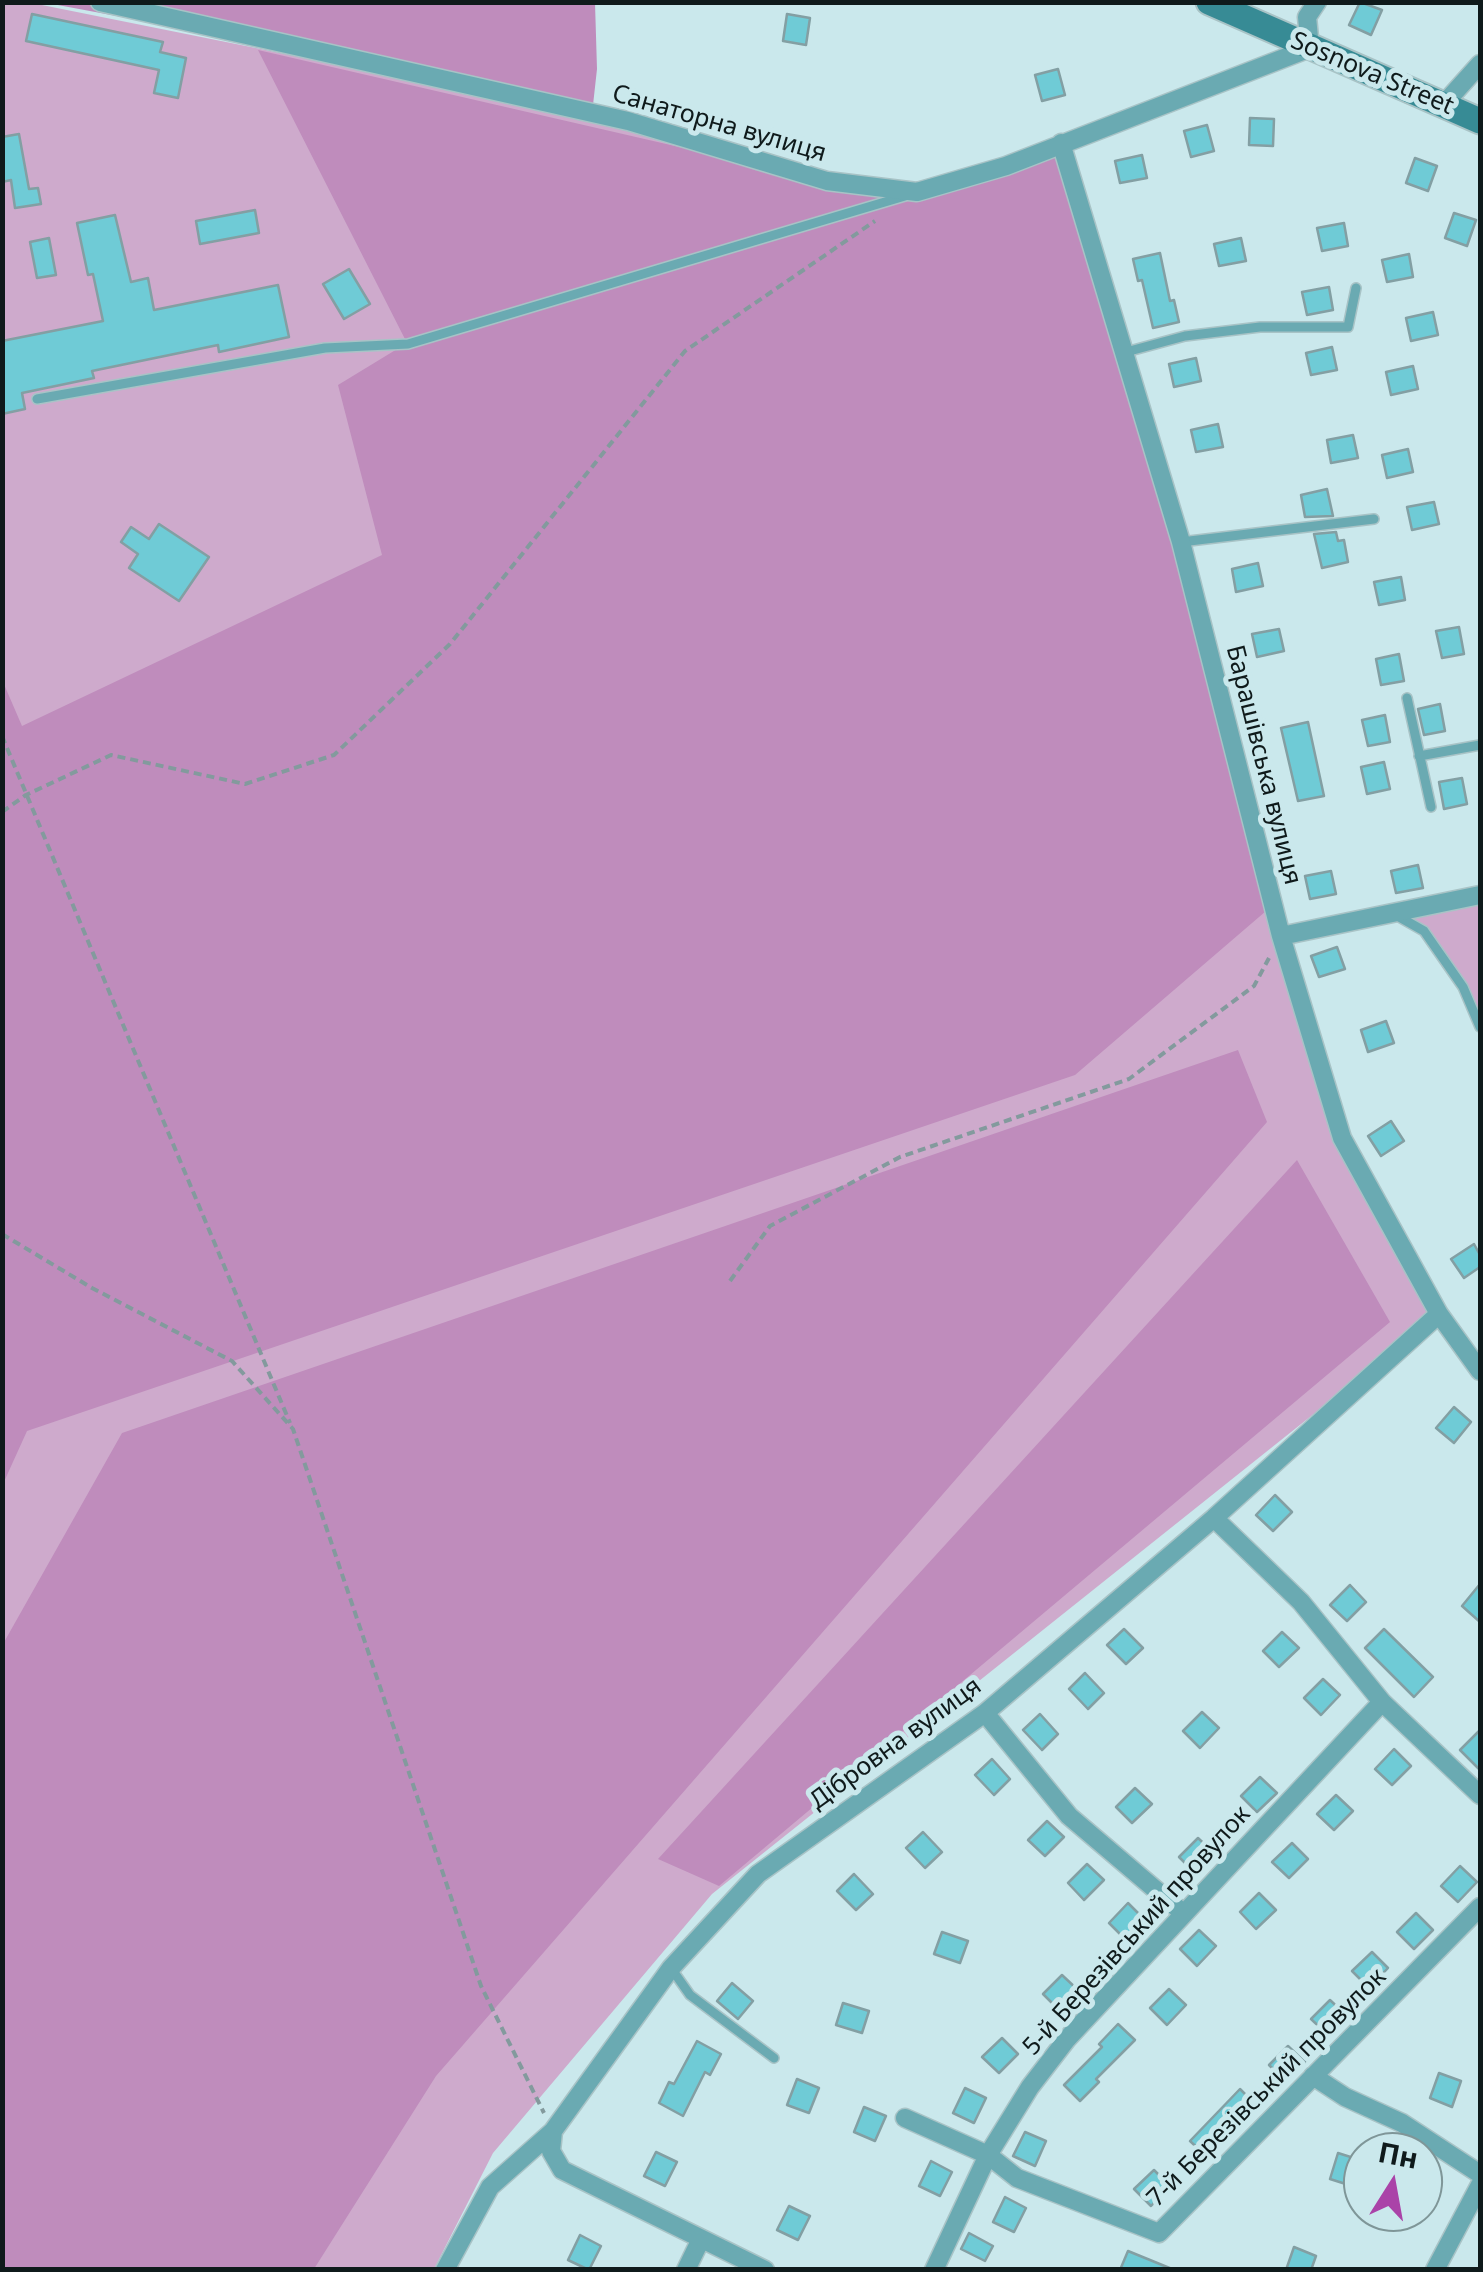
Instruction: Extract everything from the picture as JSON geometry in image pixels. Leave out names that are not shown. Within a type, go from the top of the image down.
[{"type":"street","name":"Санаторна вулиця","points":[[100,2],[628,121],[826,181],[917,192],[1006,166],[1310,48]]},
{"type":"street","name":"Sosnova Street","points":[[1210,2],[1480,121]]},
{"type":"street","points":[[1310,48],[1306,17],[1317,2]]},
{"type":"street","points":[[1444,104],[1480,64]]},
{"type":"street","name":"Барашівська вулиця","points":[[1061,144],[1182,542],[1281,936],[1342,1138],[1440,1314],[1480,1371]]},
{"type":"street","points":[[1281,936],[1480,895]]},
{"type":"street","name":"Дібровна вулиця","points":[[445,2270],[490,2187],[553,2130],[671,1968],[758,1874],[985,1712],[1214,1518],[1440,1314]]},
{"type":"street","points":[[1214,1518],[1301,1602],[1382,1702],[1480,1795]]},
{"type":"street","name":"5-й Березівський провулок","points":[[934,2270],[988,2155],[1067,2039],[1382,1702]]},
{"type":"street","points":[[985,1712],[1069,1816],[1183,1912]]},
{"type":"street","name":"7-й Березівський провулок","points":[[906,2118],[988,2155],[1017,2178],[1159,2232],[1480,1907]]},
{"type":"street","points":[[1313,2076],[1345,2097],[1402,2123],[1480,2174]]},
{"type":"street","points":[[553,2130],[552,2151],[562,2170],[764,2270]]},
{"type":"street","points":[[1435,2270],[1480,2185]]},
{"type":"street","points":[[686,2270],[701,2239]]},
{"type":"lane","points":[[37,400],[325,348],[408,344],[917,192]]},
{"type":"lane","points":[[1126,352],[1185,336],[1260,327],[1348,327],[1356,288]]},
{"type":"lane","points":[[1182,542],[1374,519]]},
{"type":"lane","points":[[1406,698],[1431,807]]},
{"type":"lane","points":[[1419,756],[1480,744]]},
{"type":"lane","points":[[1392,913],[1424,931],[1464,987],[1480,1027]]},
{"type":"lane","points":[[671,1968],[690,1996],[774,2058]]},
{"type":"path","points":[[2,812],[26,795],[112,755],[245,784],[334,755],[450,644],[685,351],[886,213]]},
{"type":"path","points":[[2,736],[292,1429],[481,1986],[553,2130]]},
{"type":"path","points":[[730,1281],[770,1226],[900,1156],[1129,1079],[1254,986],[1281,936]]},
{"type":"path","points":[[2,1234],[92,1288],[232,1362],[292,1429]]},
{"type":"shaded area","points":[[3,3],[32,3],[599,117],[827,181],[917,192],[1061,143],[1342,1138],[1439,1314],[712,1894],[493,2153],[434,2269],[3,2270]]},
{"type":"shaded area","points":[[47,3],[595,3],[597,69],[593,105]]},
{"type":"shaded area","points":[[258,50],[827,181],[917,192],[1061,143],[1273,905],[1075,1075],[27,1431],[3,1484],[3,682],[22,726],[382,555],[338,385],[407,343]]},
{"type":"shaded area","points":[[1480,895],[1480,1027],[1463,987],[1424,931],[1392,913]]},
{"type":"shaded area","points":[[1238,1050],[1267,1122],[436,2076],[314,2269],[3,2269],[3,1644],[122,1433]]},
{"type":"shaded area","points":[[1297,1160],[1390,1322],[719,1886],[658,1859]]},
{"type":"building","points":[[1360,2],[1382,10],[1371,35],[1349,25]]},
{"type":"building","points":[[32,14],[163,42],[160,52],[186,58],[178,98],[154,93],[159,70],[26,41]]},
{"type":"building","points":[[787,14],[810,18],[806,45],[783,41]]},
{"type":"building","points":[[1058,69],[1065,95],[1042,101],[1035,75]]},
{"type":"building","points":[[1250,118],[1274,119],[1273,146],[1249,145]]},
{"type":"building","points":[[1207,125],[1214,151],[1191,157],[1184,131]]},
{"type":"building","points":[[19,134],[29,189],[38,188],[41,204],[15,208],[11,180],[2,182],[2,137]]},
{"type":"building","points":[[1142,155],[1147,178],[1120,183],[1115,161]]},
{"type":"building","points":[[1415,158],[1437,166],[1428,191],[1406,183]]},
{"type":"building","points":[[255,210],[259,233],[200,244],[196,221]]},
{"type":"building","points":[[1454,213],[1476,220],[1467,246],[1445,238]]},
{"type":"building","points":[[115,215],[131,282],[148,278],[154,310],[278,285],[289,337],[219,352],[218,345],[92,371],[94,378],[22,393],[25,409],[2,414],[2,341],[103,321],[77,223]]},
{"type":"building","points":[[1344,223],[1348,246],[1322,251],[1317,228]]},
{"type":"building","points":[[49,238],[56,275],[37,278],[30,242]]},
{"type":"building","points":[[1241,238],[1246,261],[1219,266],[1214,244]]},
{"type":"building","points":[[1160,253],[1170,301],[1174,300],[1179,322],[1153,328],[1133,259]]},
{"type":"building","points":[[1409,254],[1413,277],[1387,282],[1382,260]]},
{"type":"building","points":[[349,269],[370,304],[344,319],[323,284]]},
{"type":"building","points":[[1329,287],[1333,310],[1307,315],[1302,292]]},
{"type":"building","points":[[1433,312],[1438,335],[1411,341],[1406,318]]},
{"type":"building","points":[[1332,347],[1337,370],[1311,375],[1306,353]]},
{"type":"building","points":[[1196,358],[1201,381],[1174,387],[1169,364]]},
{"type":"building","points":[[1413,366],[1418,389],[1391,395],[1386,372]]},
{"type":"building","points":[[1218,424],[1223,447],[1196,452],[1191,430]]},
{"type":"building","points":[[1353,435],[1358,458],[1331,463],[1327,440]]},
{"type":"building","points":[[1408,449],[1413,472],[1387,478],[1382,455]]},
{"type":"building","points":[[1327,489],[1333,516],[1305,517],[1301,495]]},
{"type":"building","points":[[1434,502],[1439,524],[1412,530],[1407,507]]},
{"type":"building","points":[[159,524],[209,557],[179,601],[129,568],[138,554],[121,542],[131,527],[149,539]]},
{"type":"building","points":[[1336,532],[1338,541],[1344,540],[1348,562],[1322,568],[1314,534]]},
{"type":"building","points":[[1258,563],[1263,586],[1236,592],[1232,569]]},
{"type":"building","points":[[1401,577],[1405,600],[1379,605],[1374,582]]},
{"type":"building","points":[[1459,627],[1464,654],[1442,658],[1436,631]]},
{"type":"building","points":[[1279,629],[1284,651],[1257,657],[1252,634]]},
{"type":"building","points":[[1399,654],[1404,681],[1381,685],[1376,659]]},
{"type":"building","points":[[1440,704],[1445,731],[1424,735],[1418,709]]},
{"type":"building","points":[[1385,715],[1390,742],[1368,746],[1362,720]]},
{"type":"building","points":[[1308,722],[1324,796],[1298,801],[1281,728]]},
{"type":"building","points":[[1384,762],[1390,789],[1367,794],[1361,767]]},
{"type":"building","points":[[1462,778],[1467,804],[1444,809],[1439,782]]},
{"type":"building","points":[[1418,865],[1423,888],[1396,893],[1391,871]]},
{"type":"building","points":[[1331,871],[1336,894],[1310,899],[1305,876]]},
{"type":"building","points":[[1337,947],[1345,969],[1319,977],[1311,956]]},
{"type":"building","points":[[1386,1021],[1394,1043],[1368,1052],[1361,1030]]},
{"type":"building","points":[[1391,1121],[1404,1141],[1381,1156],[1368,1136]]},
{"type":"building","points":[[1474,1244],[1480,1255],[1480,1267],[1464,1278],[1451,1259]]},
{"type":"building","points":[[1454,1407],[1471,1422],[1454,1443],[1436,1428]]},
{"type":"building","points":[[1275,1495],[1292,1512],[1273,1531],[1256,1515]]},
{"type":"building","points":[[1480,1584],[1480,1622],[1462,1606]]},
{"type":"building","points":[[1350,1585],[1366,1602],[1347,1621],[1330,1605]]},
{"type":"building","points":[[1124,1629],[1143,1648],[1126,1664],[1107,1645]]},
{"type":"building","points":[[1384,1629],[1433,1677],[1414,1697],[1365,1648]]},
{"type":"building","points":[[1282,1632],[1299,1648],[1279,1667],[1263,1651]]},
{"type":"building","points":[[1085,1673],[1104,1693],[1088,1709],[1069,1689]]},
{"type":"building","points":[[1323,1679],[1340,1695],[1321,1715],[1304,1698]]},
{"type":"building","points":[[1202,1712],[1219,1728],[1200,1748],[1183,1731]]},
{"type":"building","points":[[1040,1714],[1058,1734],[1042,1750],[1023,1730]]},
{"type":"building","points":[[1480,1730],[1480,1770],[1460,1750]]},
{"type":"building","points":[[1394,1749],[1411,1766],[1392,1785],[1375,1769]]},
{"type":"building","points":[[992,1759],[1010,1779],[994,1795],[975,1775]]},
{"type":"building","points":[[1260,1777],[1277,1793],[1257,1812],[1241,1796]]},
{"type":"building","points":[[1135,1788],[1152,1804],[1132,1823],[1116,1807]]},
{"type":"building","points":[[1336,1795],[1353,1811],[1334,1830],[1317,1814]]},
{"type":"building","points":[[1047,1821],[1064,1837],[1045,1856],[1028,1840]]},
{"type":"building","points":[[923,1832],[942,1852],[925,1868],[906,1848]]},
{"type":"building","points":[[1198,1838],[1215,1854],[1196,1874],[1179,1857]]},
{"type":"building","points":[[1292,1843],[1308,1859],[1289,1878],[1272,1862]]},
{"type":"building","points":[[1087,1864],[1104,1880],[1084,1900],[1068,1883]]},
{"type":"building","points":[[1460,1866],[1477,1882],[1458,1902],[1441,1886]]},
{"type":"building","points":[[854,1874],[873,1894],[856,1910],[837,1891]]},
{"type":"building","points":[[1259,1893],[1276,1910],[1256,1929],[1240,1912]]},
{"type":"building","points":[[1128,1903],[1145,1920],[1125,1939],[1109,1923]]},
{"type":"building","points":[[1416,1913],[1433,1930],[1414,1949],[1397,1932]]},
{"type":"building","points":[[1199,1930],[1216,1946],[1197,1966],[1180,1949]]},
{"type":"building","points":[[942,1932],[968,1941],[960,1963],[934,1954]]},
{"type":"building","points":[[1372,1952],[1388,1968],[1369,1988],[1352,1971]]},
{"type":"building","points":[[1062,1975],[1079,1991],[1060,2011],[1043,1994]]},
{"type":"building","points":[[732,1983],[753,2001],[738,2019],[717,2001]]},
{"type":"building","points":[[1169,1989],[1186,2005],[1167,2025],[1150,2008]]},
{"type":"building","points":[[1330,2000],[1347,2016],[1328,2035],[1311,2019]]},
{"type":"building","points":[[843,2003],[869,2011],[862,2033],[836,2025]]},
{"type":"building","points":[[1118,2024],[1135,2040],[1080,2101],[1064,2085],[1102,2047],[1099,2044]]},
{"type":"building","points":[[1002,2038],[1018,2054],[999,2073],[982,2057]]},
{"type":"building","points":[[697,2041],[721,2054],[710,2075],[705,2072],[683,2116],[659,2103]]},
{"type":"building","points":[[1288,2046],[1305,2062],[1286,2082],[1269,2065]]},
{"type":"building","points":[[1439,2073],[1461,2081],[1452,2107],[1430,2098]]},
{"type":"building","points":[[797,2079],[819,2088],[809,2113],[787,2105]]},
{"type":"building","points":[[965,2088],[986,2098],[974,2123],[953,2113]]},
{"type":"building","points":[[1240,2089],[1257,2106],[1207,2157],[1190,2141]]},
{"type":"building","points":[[864,2107],[886,2116],[875,2141],[854,2132]]},
{"type":"building","points":[[1025,2132],[1046,2141],[1035,2166],[1013,2156]]},
{"type":"building","points":[[656,2152],[677,2162],[665,2186],[644,2176]]},
{"type":"building","points":[[1338,2153],[1343,2155],[1343,2183],[1330,2179]]},
{"type":"building","points":[[931,2161],[952,2172],[940,2196],[919,2186]]},
{"type":"building","points":[[1154,2170],[1170,2186],[1151,2206],[1134,2189]]},
{"type":"building","points":[[1005,2197],[1026,2208],[1014,2232],[993,2222]]},
{"type":"building","points":[[789,2206],[810,2216],[798,2240],[777,2230]]},
{"type":"building","points":[[969,2233],[993,2246],[985,2261],[961,2249]]},
{"type":"building","points":[[580,2235],[601,2246],[589,2270],[568,2260]]},
{"type":"building","points":[[1294,2247],[1316,2256],[1311,2270],[1286,2270]]},
{"type":"building","points":[[1128,2251],[1172,2269],[1172,2270],[1120,2270]]}]
